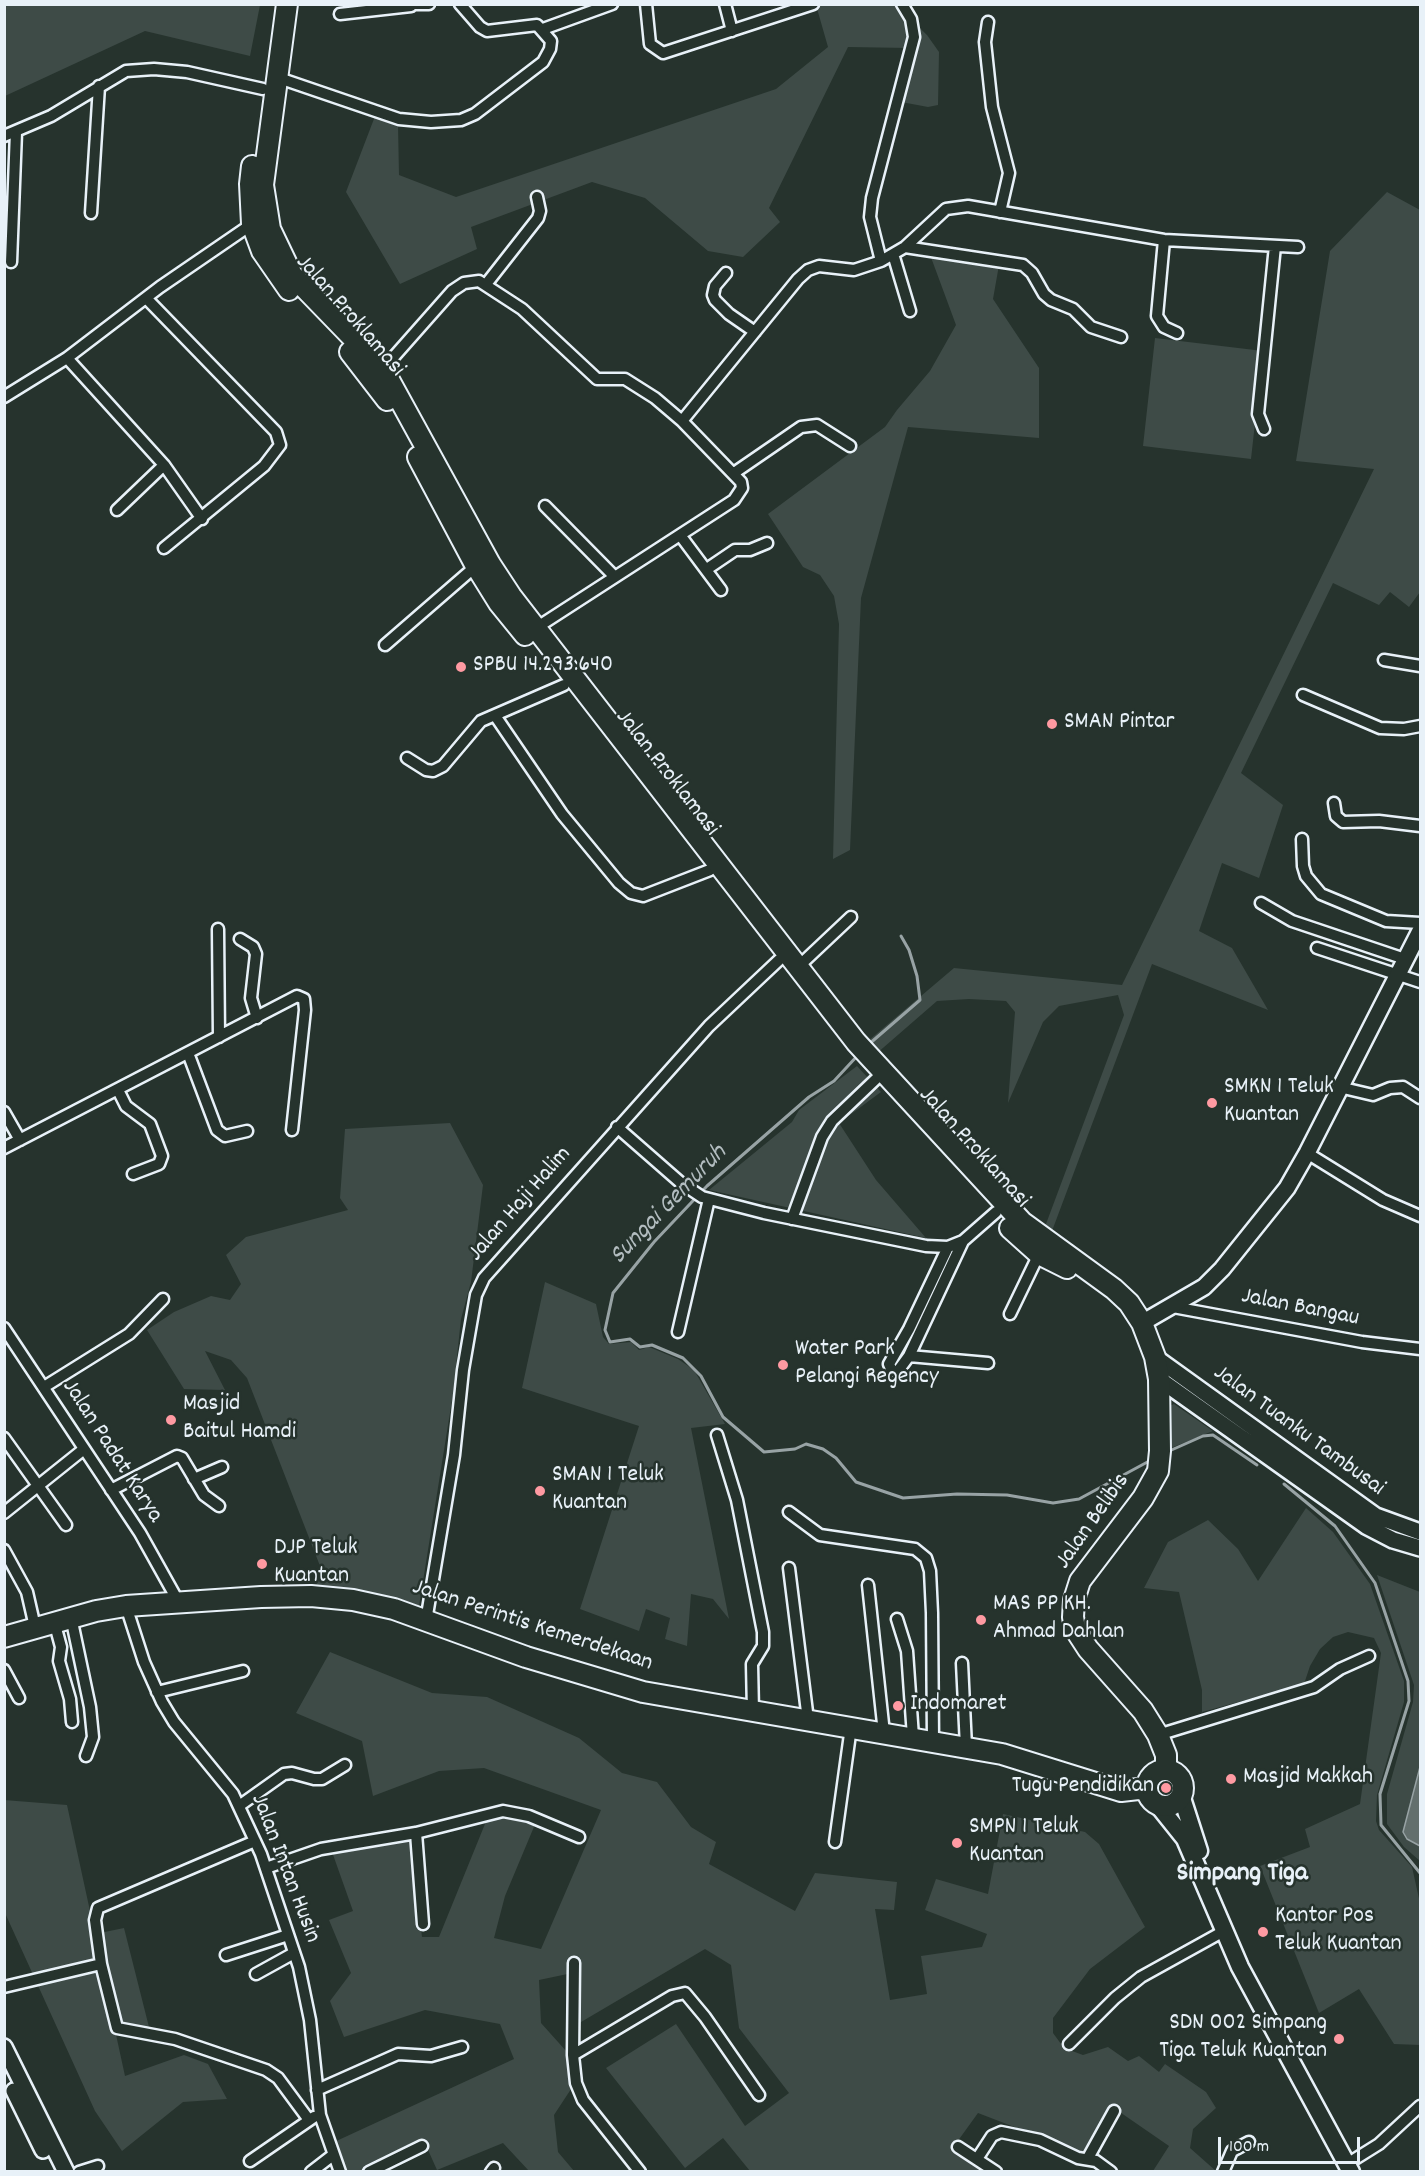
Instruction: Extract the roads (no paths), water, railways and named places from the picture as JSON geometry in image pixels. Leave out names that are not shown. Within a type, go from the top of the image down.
[{"type":"highway","name":"Jalan Proklamasi","points":[[281,5],[250,184],[252,224],[273,269],[297,299],[372,378],[413,434],[490,564],[594,714],[779,960],[866,1061],[1017,1226],[1039,1254],[1069,1270],[1090,1272]]},
{"type":"highway","name":"Jalan Proklamasi","points":[[269,83],[263,185],[270,229],[292,275],[383,369],[476,566],[499,603],[564,685],[594,714],[799,966],[825,1011]]},
{"type":"highway","name":"Jalan Proklamasi","points":[[880,1076],[996,1212],[1077,1259],[1129,1303],[1142,1323],[1155,1358],[1159,1379]]},
{"type":"highway","name":"Jalan Belibis","points":[[1159,1379],[1160,1457],[1155,1476],[1143,1498],[1080,1581],[1074,1600],[1073,1617],[1075,1629],[1088,1649],[1143,1712],[1158,1735],[1167,1755],[1166,1770]]},
{"type":"highway","name":"Jalan Perintis Kemerdekaan","points":[[4,1637],[53,1622],[126,1606],[178,1601],[311,1596],[354,1600],[394,1609],[596,1680],[653,1694],[966,1747],[1030,1761],[1121,1791],[1152,1796]]},
{"type":"highway","points":[[1166,1770],[1180,1779],[1182,1795],[1168,1806],[1152,1796],[1155,1773],[1166,1770]]},
{"type":"main road","points":[[1142,1323],[1204,1287],[1222,1269],[1287,1188],[1307,1154],[1420,931]]},
{"type":"main road","name":"Jalan Tuanku Tambusai","points":[[1155,1358],[1376,1516],[1420,1532]]},
{"type":"main road","name":"Jalan Tuanku Tambusai","points":[[1159,1379],[1366,1526],[1393,1540],[1420,1548]]},
{"type":"main road","points":[[1182,1795],[1200,1858],[1201,1873]]},
{"type":"main road","points":[[1152,1796],[1185,1839],[1224,1931],[1269,2023],[1349,2168]]},
{"type":"main road","points":[[4,2047],[66,2172]]},
{"type":"main road","points":[[4,2072],[55,2172]]},
{"type":"street","points":[[340,14],[429,4]]},
{"type":"street","points":[[11,262],[10,134],[51,116],[126,71],[154,69],[269,83],[399,119],[431,123],[461,120],[494,101],[543,62],[550,50],[551,41],[543,29],[531,24],[487,31],[480,27],[459,4]]},
{"type":"street","points":[[543,29],[612,4]]},
{"type":"street","points":[[646,4],[648,38],[654,48],[663,52],[732,32],[813,4]]},
{"type":"street","points":[[725,4],[732,32]]},
{"type":"street","points":[[881,261],[870,217],[872,198],[914,37],[911,19],[903,4]]},
{"type":"street","points":[[988,22],[985,42],[992,107],[1010,173],[1000,212]]},
{"type":"street","points":[[91,213],[99,86]]},
{"type":"street","points":[[487,284],[538,218],[540,211],[537,196]]},
{"type":"street","points":[[682,421],[808,270],[819,266],[854,270],[881,261],[904,247],[946,209],[969,206],[1164,240],[1298,247]]},
{"type":"street","points":[[4,397],[68,358],[146,298],[252,224]]},
{"type":"street","points":[[1164,240],[1157,316],[1164,327],[1177,333]]},
{"type":"street","points":[[1264,429],[1258,414],[1275,246]]},
{"type":"street","points":[[904,247],[1023,265],[1051,300],[1073,309],[1091,327],[1121,337]]},
{"type":"street","points":[[893,254],[910,311]]},
{"type":"street","points":[[726,273],[713,290],[715,300],[729,314],[755,332]]},
{"type":"street","points":[[383,369],[452,291],[471,281],[487,284],[522,309],[597,379],[625,379],[634,382],[682,421],[741,482],[739,495],[536,628]]},
{"type":"street","points":[[146,298],[254,408],[280,439],[280,446],[275,455],[202,519],[164,548]]},
{"type":"street","points":[[68,358],[164,465],[202,519]]},
{"type":"street","points":[[734,473],[801,426],[817,425],[850,446]]},
{"type":"street","points":[[117,510],[164,465]]},
{"type":"street","points":[[545,506],[615,577]]},
{"type":"street","points":[[680,535],[721,590]]},
{"type":"street","points":[[707,569],[735,550],[750,550],[766,543]]},
{"type":"street","points":[[386,645],[476,566]]},
{"type":"street","points":[[1383,660],[1420,666]]},
{"type":"street","points":[[407,758],[426,770],[434,771],[454,757],[477,725],[564,685]]},
{"type":"street","points":[[1303,695],[1380,728],[1404,729],[1420,726]]},
{"type":"street","points":[[496,717],[562,814],[619,883],[631,893],[643,896],[710,870]]},
{"type":"street","points":[[1334,803],[1336,816],[1343,822],[1379,821],[1420,826]]},
{"type":"street","points":[[1302,839],[1303,866],[1306,876],[1321,894],[1386,921],[1420,923]]},
{"type":"street","points":[[1261,903],[1292,921],[1405,959]]},
{"type":"street","points":[[799,966],[851,917]]},
{"type":"street","points":[[218,929],[219,1037]]},
{"type":"street","points":[[240,939],[253,947],[256,954],[251,999],[257,1018]]},
{"type":"street","points":[[1317,948],[1420,982]]},
{"type":"street","name":"Jalan Haji Halim","points":[[426,1621],[476,1295],[484,1278],[709,1026],[779,960]]},
{"type":"street","points":[[4,1148],[297,996],[305,1002],[292,1130]]},
{"type":"street","points":[[188,1053],[217,1130],[228,1137],[247,1131]]},
{"type":"street","points":[[792,1219],[822,1137],[832,1121],[880,1076]]},
{"type":"street","points":[[1339,1087],[1373,1095],[1390,1088],[1403,1087],[1420,1098]]},
{"type":"street","points":[[118,1090],[126,1106],[150,1124],[162,1156],[159,1164],[133,1174]]},
{"type":"street","points":[[4,1112],[20,1140]]},
{"type":"street","points":[[617,1127],[701,1196],[792,1219],[926,1246],[948,1247],[963,1241],[996,1212]]},
{"type":"street","points":[[1307,1154],[1383,1200],[1420,1216]]},
{"type":"street","points":[[678,1332],[701,1196]]},
{"type":"street","points":[[948,1247],[909,1329],[889,1364],[890,1369],[898,1371],[909,1356],[963,1241]]},
{"type":"street","points":[[1010,1314],[1039,1254]]},
{"type":"street","points":[[44,1388],[129,1334],[163,1299]]},
{"type":"street","name":"Jalan Bangau","points":[[1173,1307],[1362,1342],[1420,1349]]},
{"type":"street","name":"Jalan Padat Karya","points":[[4,1328],[163,1571],[178,1601]]},
{"type":"street","points":[[909,1356],[988,1363]]},
{"type":"street","points":[[717,1435],[737,1500],[763,1632],[763,1646],[752,1664],[753,1712]]},
{"type":"street","points":[[4,1438],[66,1525]]},
{"type":"street","points":[[4,1513],[84,1449]]},
{"type":"street","points":[[111,1490],[174,1456],[182,1458],[204,1495],[219,1506]]},
{"type":"street","points":[[194,1479],[222,1467]]},
{"type":"street","points":[[789,1512],[820,1534],[915,1549],[926,1558],[930,1571],[932,1613],[923,1739]]},
{"type":"street","points":[[4,1550],[27,1592],[53,1622],[90,1707],[93,1737],[86,1756]]},
{"type":"street","points":[[789,1568],[808,1720]]},
{"type":"street","points":[[868,1585],[884,1733]]},
{"type":"street","name":"Jalan Intan Husin","points":[[126,1606],[157,1692],[174,1722],[223,1780],[239,1806],[266,1868],[305,1991],[320,2113],[340,2172]]},
{"type":"street","points":[[897,1619],[907,1650],[923,1739]]},
{"type":"street","points":[[53,1622],[61,1647],[59,1660],[70,1699],[72,1722]]},
{"type":"street","points":[[1158,1735],[1314,1687],[1340,1669],[1369,1656]]},
{"type":"street","points":[[962,1663],[966,1747]]},
{"type":"street","points":[[4,1670],[19,1698]]},
{"type":"street","points":[[157,1692],[243,1671]]},
{"type":"street","points":[[835,1842],[851,1727]]},
{"type":"street","points":[[239,1806],[284,1774],[292,1773],[322,1779],[345,1765]]},
{"type":"street","points":[[266,1868],[321,1849],[416,1833],[503,1811],[529,1816],[579,1837]]},
{"type":"street","points":[[416,1833],[423,1924]]},
{"type":"street","points":[[255,1841],[102,1905],[95,1914],[101,1964],[117,2028],[175,2039],[266,2070],[278,2078],[309,2120]]},
{"type":"street","points":[[1069,2043],[1140,1977],[1224,1931]]},
{"type":"street","points":[[226,1955],[288,1935]]},
{"type":"street","points":[[256,1974],[294,1953]]},
{"type":"street","points":[[4,1987],[101,1964]]},
{"type":"street","points":[[574,1964],[573,2055],[576,2083],[583,2100],[640,2172]]},
{"type":"street","points":[[573,2055],[672,1996],[685,1993],[759,2095]]},
{"type":"street","points":[[317,2090],[398,2054],[431,2056],[462,2047]]},
{"type":"street","points":[[1349,2168],[1387,2138],[1420,2106]]},
{"type":"street","points":[[1088,2158],[1114,2111]]},
{"type":"street","points":[[250,2161],[320,2113]]},
{"type":"street","points":[[977,2159],[992,2136],[1001,2132],[1040,2140],[1078,2158],[1088,2158],[1111,2172]]},
{"type":"street","points":[[1223,2172],[1232,2151],[1249,2142]]},
{"type":"street","points":[[369,2172],[422,2146]]},
{"type":"street","points":[[958,2147],[996,2172]]},
{"type":"street","points":[[311,2172],[333,2155]]},
{"type":"street","points":[[79,2172],[98,2166]]},
{"type":"waterway","name":"Sungai Gemuruh","points":[[868,1045],[920,1000],[917,976],[909,950],[901,936]]},
{"type":"waterway","name":"Sungai Gemuruh","points":[[859,1054],[834,1081],[809,1097],[707,1186],[654,1242],[613,1293],[605,1330],[610,1342],[630,1339],[640,1347],[652,1345],[683,1358],[701,1376],[723,1417],[764,1452],[795,1449],[806,1444],[823,1449],[836,1458],[856,1482],[903,1498],[957,1494],[1007,1495],[1053,1503],[1079,1499],[1153,1459]]},
{"type":"waterway","name":"Sungai Gemuruh","points":[[1167,1452],[1203,1436],[1213,1435],[1257,1465]]},
{"type":"waterway","name":"Sungai Gemuruh","points":[[1284,1484],[1335,1526],[1375,1583],[1408,1681],[1409,1701],[1380,1794],[1381,1825],[1420,1873]]},
{"type":"place","name":"SPBU 14.293.640","points":[[461,667]]},
{"type":"place","name":"SMAN Pintar","points":[[1052,724]]},
{"type":"place","name":"SMKN 1 Teluk Kuantan","points":[[1212,1103]]},
{"type":"place","name":"Water Park Pelangi Regency","points":[[783,1365]]},
{"type":"place","name":"Masjid Baitul Hamdi","points":[[171,1420]]},
{"type":"place","name":"SMAN 1 Teluk Kuantan","points":[[540,1491]]},
{"type":"place","name":"DJP Teluk Kuantan","points":[[262,1564]]},
{"type":"place","name":"MAS PP KH. Ahmad Dahlan","points":[[981,1620]]},
{"type":"place","name":"Indomaret","points":[[898,1706]]},
{"type":"place","name":"Masjid Makkah","points":[[1231,1779]]},
{"type":"place","name":"Tugu Pendidikan","points":[[1166,1788]]},
{"type":"place","name":"SMPN 1 Teluk Kuantan","points":[[957,1843]]},
{"type":"place","name":"Kantor Pos Teluk Kuantan","points":[[1263,1932]]},
{"type":"place","name":"SDN 002 Simpang Tiga Teluk Kuantan","points":[[1339,2039]]},
{"type":"district","name":"Simpang Tiga","points":[[1242,1875]]}]
